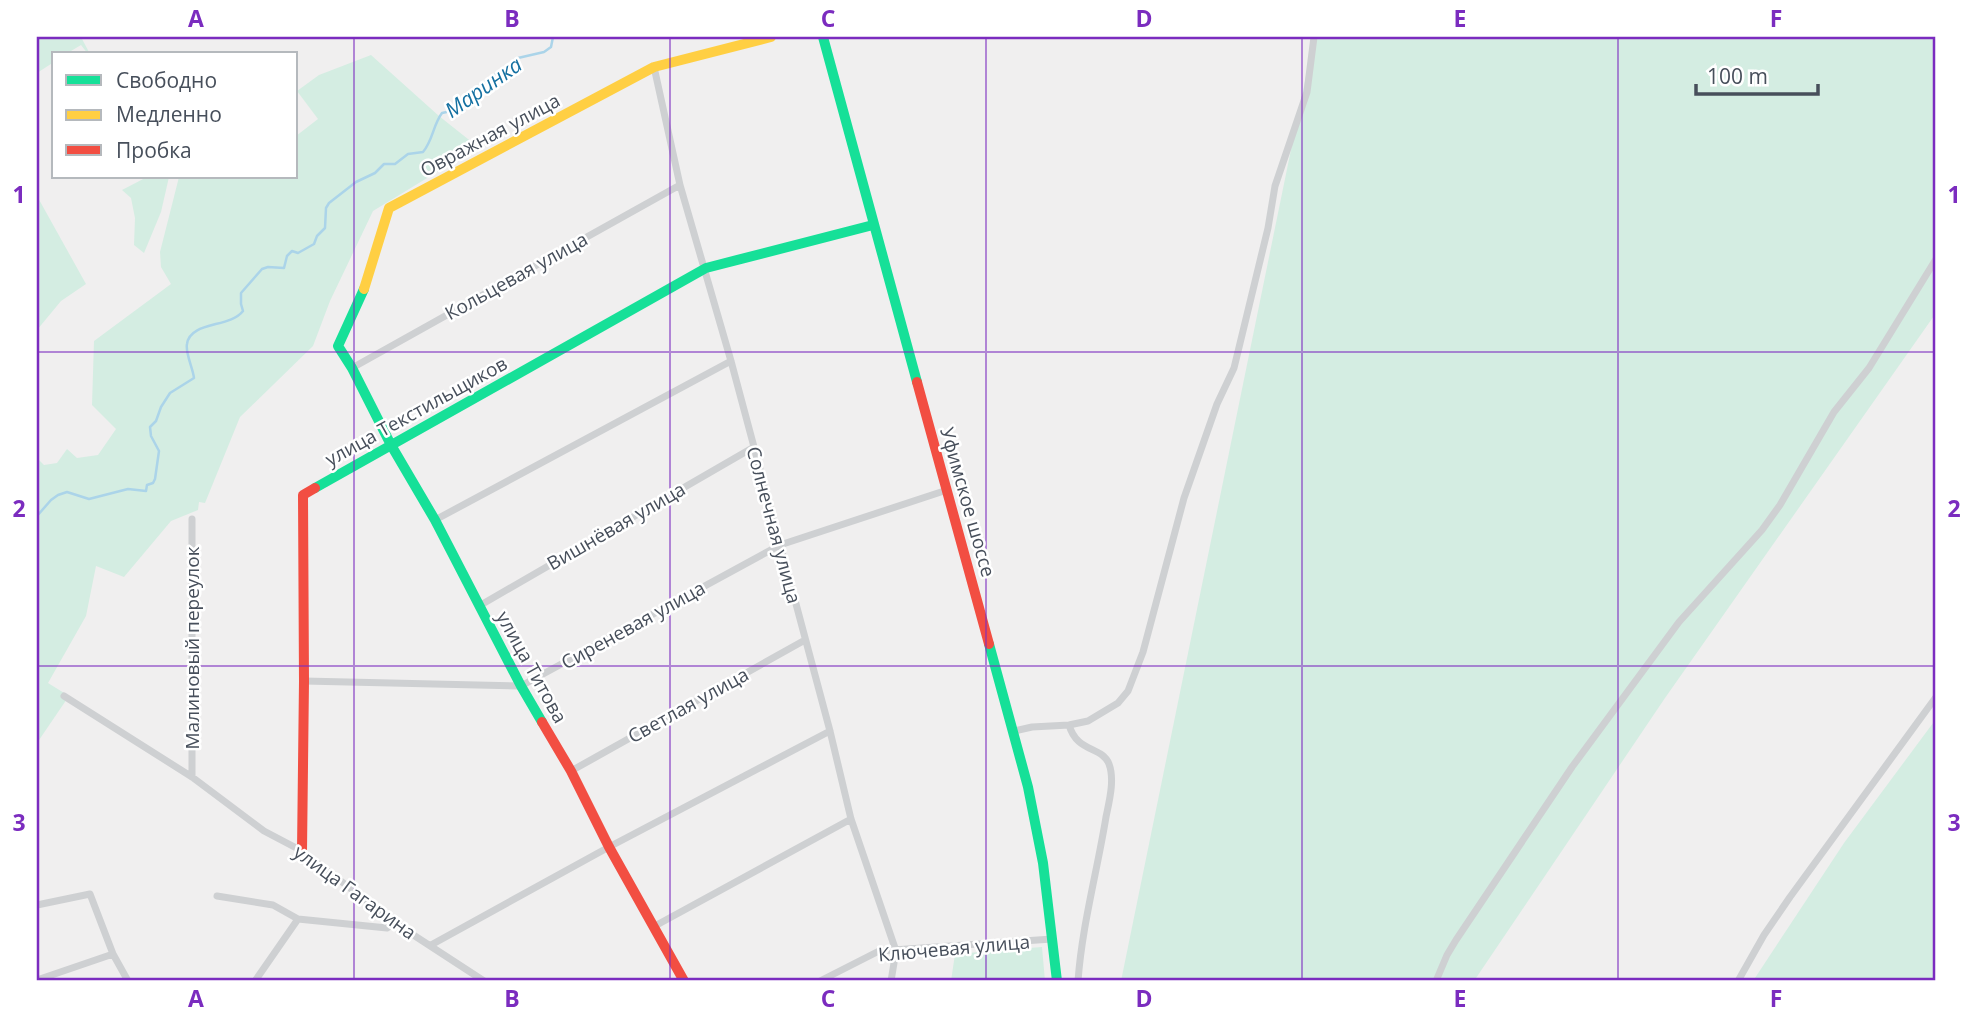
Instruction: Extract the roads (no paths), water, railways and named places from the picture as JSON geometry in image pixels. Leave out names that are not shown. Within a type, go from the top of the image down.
[{"type":"street","name":"Овражная улица","points":[[352,368],[338,346],[362,297],[389,208],[654,67],[771,37]]},
{"type":"street","name":"Уфимское шоссе","points":[[823,37],[1014,731],[1043,863],[1057,981]]},
{"type":"street","points":[[1014,731],[1088,721],[1118,704],[1128,691],[1143,652],[1184,498],[1217,404],[1234,368],[1268,228],[1275,186],[1307,92],[1314,37]]},
{"type":"street","name":"Солнечная улица","points":[[654,67],[680,185],[706,268],[851,819],[896,951],[891,981]]},
{"type":"street","name":"Кольцевая улица","points":[[352,368],[680,185]]},
{"type":"street","name":"улица Текстильщиков","points":[[302,851],[303,495],[706,268],[873,225]]},
{"type":"street","points":[[1436,981],[1456,940],[1586,747],[1679,622],[1762,530],[1780,505],[1834,412],[1868,368],[1936,259]]},
{"type":"street","points":[[435,520],[731,361]]},
{"type":"street","name":"улица Титова","points":[[352,368],[521,686],[684,981]]},
{"type":"street","name":"Вишнёвая улица","points":[[479,606],[754,447]]},
{"type":"street","name":"Сиреневая улица","points":[[304,681],[521,686],[780,545],[947,490]]},
{"type":"street","name":"Малиновый переулок","points":[[192,519],[192,777]]},
{"type":"street","name":"Светлая улица","points":[[570,771],[805,640]]},
{"type":"street","points":[[64,696],[192,777]]},
{"type":"street","points":[[1738,981],[1764,935],[1796,888],[1936,697]]},
{"type":"street","points":[[1069,725],[1074,738],[1106,758],[1111,771],[1078,981]]},
{"type":"street","points":[[430,945],[830,731]]},
{"type":"street","name":"улица Гагарина","points":[[192,777],[264,831],[302,851],[396,923],[484,981]]},
{"type":"street","points":[[653,927],[851,819]]},
{"type":"street","points":[[37,905],[90,894],[113,954],[128,981]]},
{"type":"street","points":[[217,896],[273,905],[298,919],[387,928],[396,923]]},
{"type":"street","points":[[255,981],[298,919]]},
{"type":"street","name":"Ключевая улица","points":[[820,981],[879,951],[1052,939]]},
{"type":"street","points":[[37,980],[113,954]]},
{"type":"waterway","name":"Маринка","points":[[37,516],[51,500],[67,492],[89,499],[128,489],[146,491],[147,485],[155,479],[159,451],[151,436],[150,427],[156,421],[170,393],[194,378],[187,348],[190,337],[203,328],[237,316],[243,311],[241,293],[262,269],[284,268],[287,256],[292,251],[298,253],[314,244],[325,228],[326,208],[329,203],[356,182],[375,173],[384,164],[395,164],[408,154],[423,152],[442,113],[456,110],[476,89],[518,58],[544,52],[551,47],[553,37]]}]
